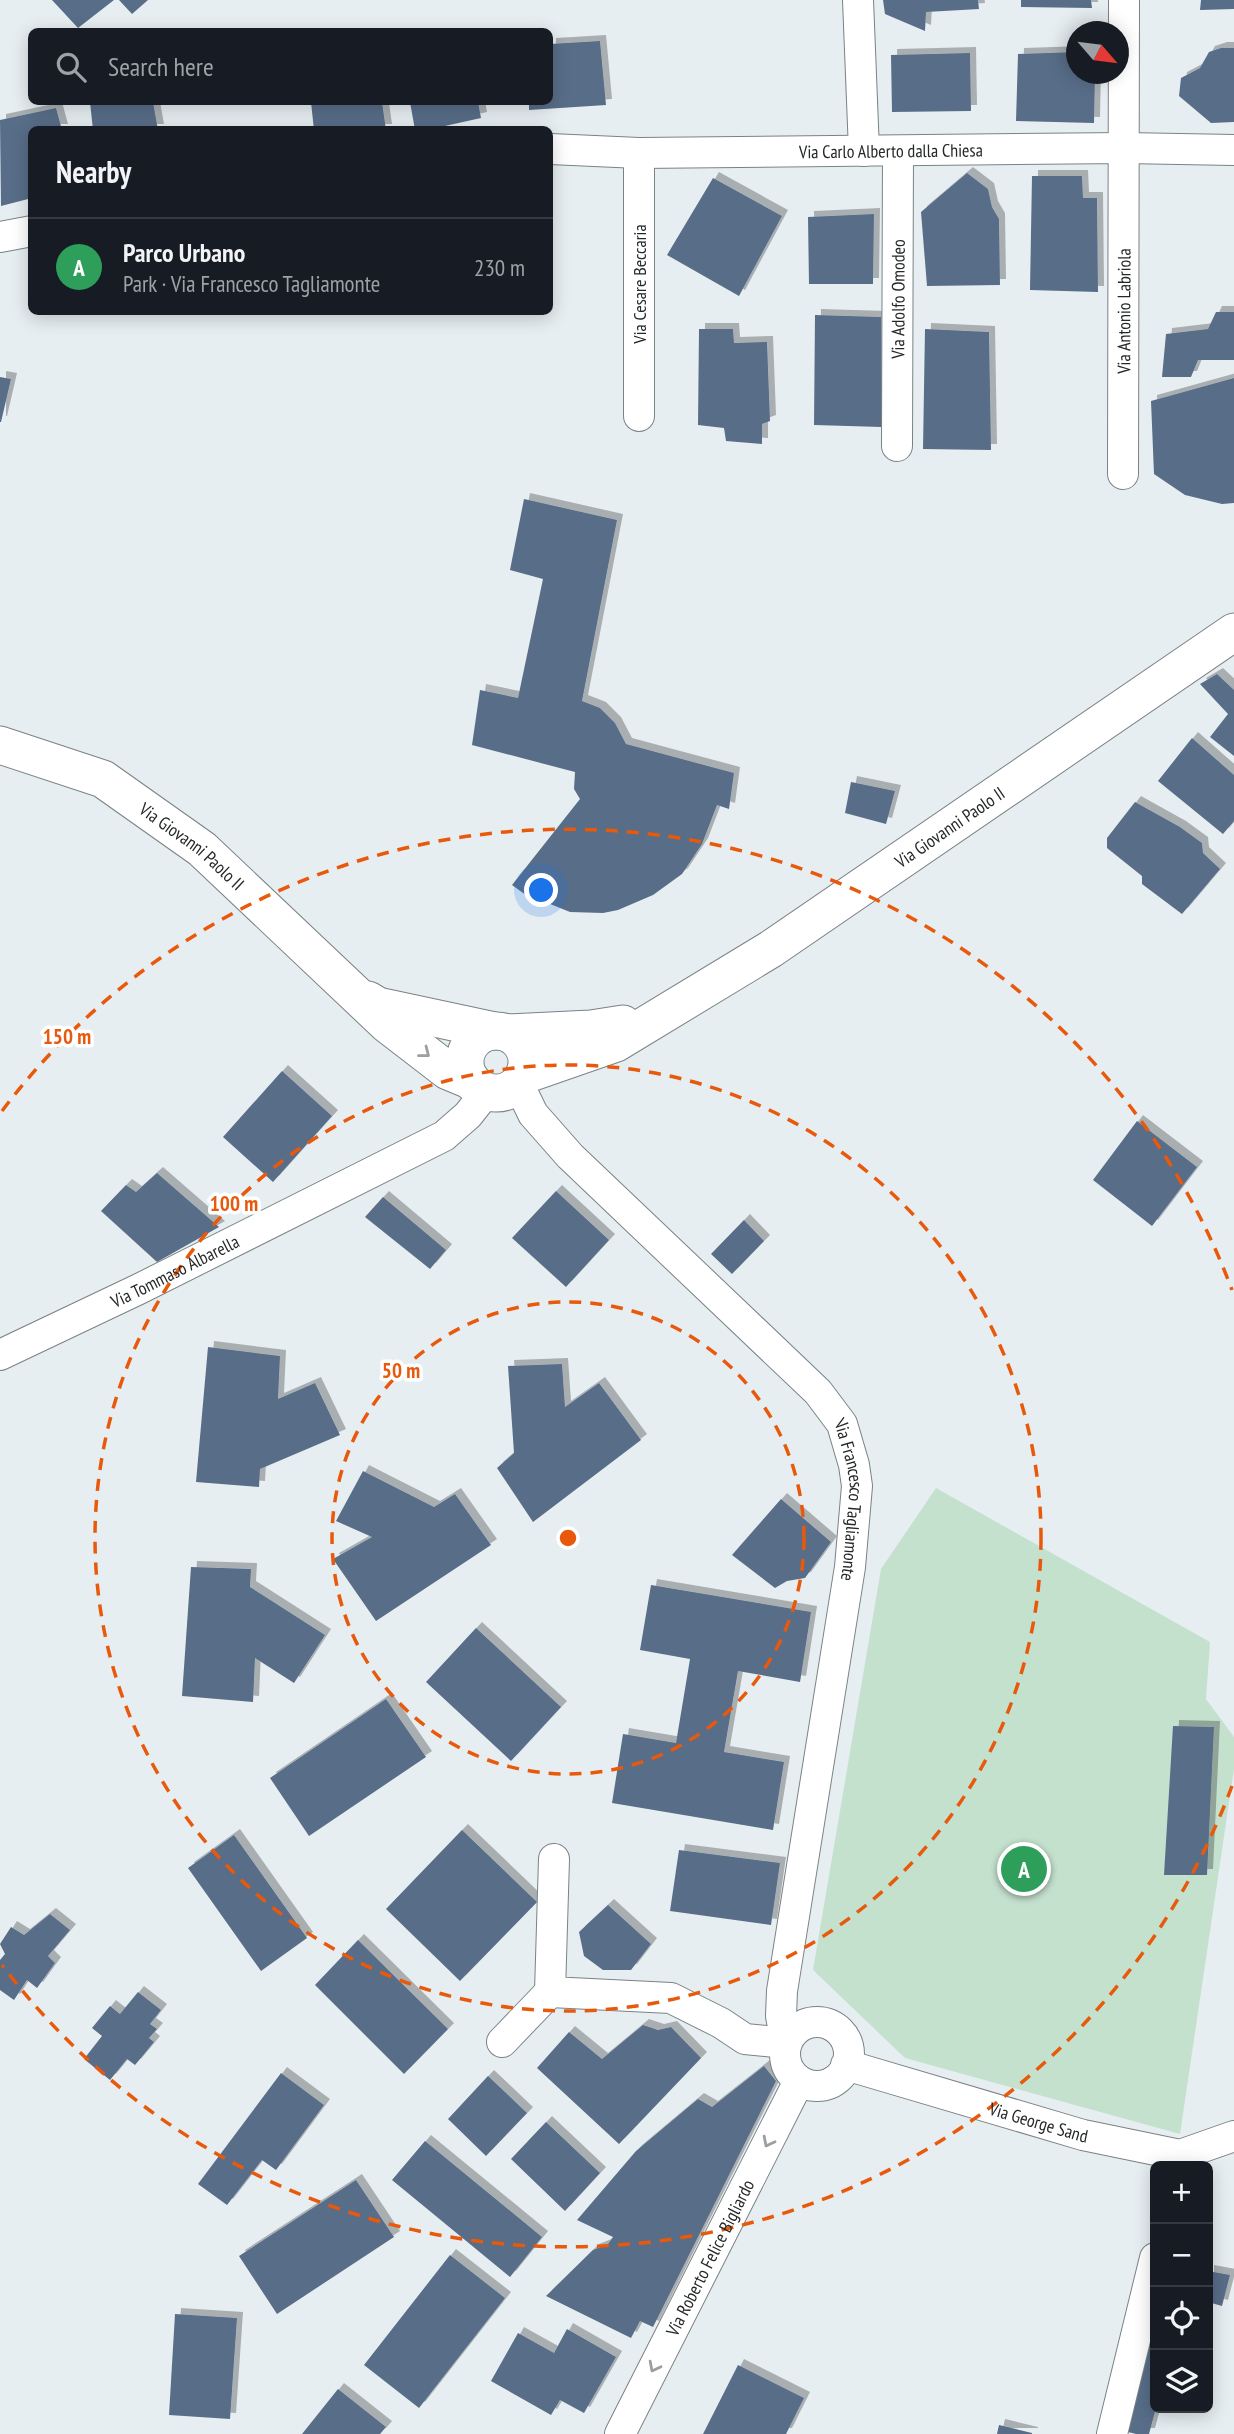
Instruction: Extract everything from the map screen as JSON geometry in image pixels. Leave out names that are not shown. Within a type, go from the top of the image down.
[{"type":"street","points":[[858,0],[864,151]]},
{"type":"street","name":"Via Antonio Labriola","points":[[1123,474],[1124,0]]},
{"type":"street","name":"Via Carlo Alberto dalla Chiesa","points":[[553,149],[639,153],[1125,148],[1234,150]]},
{"type":"street","name":"Via Adolfo Omodeo","points":[[897,446],[898,150]]},
{"type":"street","name":"Via Cesare Beccaria","points":[[639,153],[639,416]]},
{"type":"street","points":[[0,237],[28,232]]},
{"type":"street","name":"Via Giovanni Paolo II","points":[[0,745],[103,779],[202,849],[387,1024],[448,1071],[500,1083],[615,1043],[662,1016],[771,949],[1234,632]]},
{"type":"street","name":"Via Giovanni Paolo II","points":[[355,992],[379,1006],[502,1032],[591,1030],[662,1016]]},
{"type":"street","points":[[502,1032],[519,1040],[527,1055],[500,1083],[467,1072],[466,1063],[471,1045],[483,1034],[502,1032]]},
{"type":"street","name":"Via Tommaso Albarella","points":[[0,1354],[139,1289],[444,1136],[500,1083]]},
{"type":"street","name":"Via Francesco Tagliamonte","points":[[500,1083],[533,1114],[570,1156],[818,1392],[842,1424],[857,1486],[849,1567],[782,1991],[786,2043]]},
{"type":"street","points":[[502,2042],[550,1992],[554,1859]]},
{"type":"street","points":[[550,1992],[671,1998],[721,2023],[745,2039],[786,2043]]},
{"type":"street","points":[[820,2021],[831,2025],[845,2039],[849,2049],[846,2065],[838,2078],[830,2084],[808,2085],[791,2074],[786,2064],[786,2043],[800,2026],[820,2021]]},
{"type":"street","name":"Via George Sand","points":[[846,2065],[1179,2161],[1234,2136]]},
{"type":"street","name":"Via Roberto Felice Bigliardo","points":[[620,2434],[799,2081]]},
{"type":"street","points":[[1112,2434],[1150,2278]]},
{"type":"green space","points":[[936,1488],[1210,1642],[1206,1699],[1234,1737],[1234,1769],[1180,2134],[905,2058],[813,1970],[881,1569]]},
{"type":"building","points":[[52,0],[114,0],[78,28]]},
{"type":"building","points":[[119,0],[148,0],[132,14]]},
{"type":"building","points":[[883,0],[978,0],[979,9],[926,12],[925,31],[885,14]]},
{"type":"building","points":[[1021,0],[1091,0],[1092,8],[1021,7]]},
{"type":"building","points":[[1201,0],[1234,0],[1234,9],[1200,10]]},
{"type":"building","points":[[600,41],[606,105],[529,110],[529,105],[553,105],[553,44]]},
{"type":"building","points":[[1234,48],[1234,122],[1211,123],[1179,96],[1181,78],[1200,68],[1209,52]]},
{"type":"building","points":[[1066,52],[1066,84],[1095,84],[1094,123],[1016,121],[1018,54]]},
{"type":"building","points":[[970,53],[971,111],[892,112],[891,55]]},
{"type":"building","points":[[90,105],[154,105],[157,126],[93,126]]},
{"type":"building","points":[[311,105],[382,105],[385,126],[314,126]]},
{"type":"building","points":[[411,105],[479,105],[481,118],[445,126],[414,126]]},
{"type":"building","points":[[56,108],[61,126],[28,126],[28,199],[1,206],[0,120]]},
{"type":"building","points":[[967,173],[988,189],[992,207],[999,219],[1000,285],[927,286],[921,212]]},
{"type":"building","points":[[1032,176],[1082,176],[1083,198],[1097,198],[1098,292],[1030,290]]},
{"type":"building","points":[[713,178],[782,216],[739,296],[667,255]]},
{"type":"building","points":[[874,214],[873,284],[809,284],[808,217]]},
{"type":"building","points":[[1216,312],[1234,312],[1234,360],[1198,360],[1191,377],[1162,377],[1166,334],[1208,329]]},
{"type":"building","points":[[815,315],[881,317],[882,427],[814,425]]},
{"type":"building","points":[[699,329],[733,329],[734,343],[767,342],[770,421],[762,424],[762,444],[726,441],[724,428],[698,425]]},
{"type":"building","points":[[925,329],[989,332],[991,450],[923,449]]},
{"type":"building","points":[[0,377],[11,379],[1,422],[0,422]]},
{"type":"building","points":[[1234,378],[1234,503],[1222,504],[1185,495],[1154,474],[1151,401]]},
{"type":"building","points":[[524,499],[617,520],[582,701],[600,708],[615,723],[626,744],[734,773],[729,809],[717,805],[702,844],[682,874],[653,895],[618,910],[603,913],[570,912],[523,893],[512,885],[580,799],[574,789],[575,772],[472,745],[480,690],[518,698],[543,579],[510,570]]},
{"type":"building","points":[[1217,674],[1234,690],[1234,756],[1210,737],[1228,714],[1200,684]]},
{"type":"building","points":[[1192,738],[1234,775],[1234,821],[1223,834],[1158,781]]},
{"type":"building","points":[[851,782],[895,791],[886,824],[845,813]]},
{"type":"building","points":[[1135,802],[1180,827],[1202,843],[1203,853],[1220,869],[1182,914],[1142,884],[1142,876],[1107,848],[1107,838]]},
{"type":"building","points":[[282,1071],[332,1116],[273,1182],[223,1137]]},
{"type":"building","points":[[1137,1121],[1197,1167],[1152,1226],[1093,1180]]},
{"type":"building","points":[[157,1173],[219,1227],[157,1262],[101,1211],[126,1185],[136,1192]]},
{"type":"building","points":[[556,1191],[609,1240],[566,1287],[512,1238]]},
{"type":"building","points":[[383,1197],[446,1250],[430,1269],[365,1217]]},
{"type":"building","points":[[744,1220],[764,1241],[732,1274],[711,1254]]},
{"type":"building","points":[[208,1347],[280,1356],[278,1399],[315,1383],[340,1435],[260,1469],[259,1487],[196,1482]]},
{"type":"building","points":[[562,1364],[565,1407],[599,1383],[641,1440],[533,1522],[497,1468],[514,1453],[508,1366]]},
{"type":"building","points":[[363,1471],[434,1507],[455,1494],[491,1545],[376,1621],[333,1559],[372,1537],[336,1521]]},
{"type":"building","points":[[781,1499],[831,1542],[805,1578],[787,1581],[775,1588],[732,1555]]},
{"type":"building","points":[[191,1567],[251,1569],[250,1587],[325,1635],[294,1683],[255,1658],[253,1702],[182,1696]]},
{"type":"building","points":[[651,1585],[811,1612],[800,1682],[738,1671],[724,1752],[784,1762],[773,1830],[612,1803],[623,1734],[676,1743],[690,1659],[640,1650]]},
{"type":"building","points":[[476,1628],[561,1707],[511,1761],[426,1682]]},
{"type":"building","points":[[386,1699],[426,1757],[309,1836],[270,1778]]},
{"type":"building","points":[[1173,1726],[1214,1727],[1207,1875],[1164,1875]]},
{"type":"building","points":[[462,1830],[537,1902],[460,1981],[386,1909]]},
{"type":"building","points":[[234,1835],[307,1938],[261,1971],[188,1868]]},
{"type":"building","points":[[679,1850],[780,1863],[771,1925],[670,1911]]},
{"type":"building","points":[[608,1905],[651,1944],[631,1970],[603,1970],[584,1956],[579,1932]]},
{"type":"building","points":[[50,1914],[70,1930],[48,1956],[55,1963],[37,1988],[27,1980],[14,2000],[0,1990],[0,1960],[5,1954],[0,1944],[11,1927],[24,1935]]},
{"type":"building","points":[[358,1940],[448,2029],[404,2074],[315,1985]]},
{"type":"building","points":[[138,1992],[161,2010],[150,2024],[157,2029],[149,2038],[154,2042],[135,2065],[127,2059],[110,2080],[84,2059],[102,2036],[92,2028],[110,2006],[120,2014]]},
{"type":"building","points":[[643,2025],[658,2030],[671,2027],[701,2058],[619,2144],[537,2068],[569,2032],[602,2059]]},
{"type":"building","points":[[764,2066],[776,2081],[653,2327],[640,2321],[631,2338],[546,2296],[593,2250],[608,2244],[613,2237],[577,2220],[636,2151],[698,2099],[712,2107]]},
{"type":"building","points":[[281,2073],[324,2105],[276,2170],[262,2160],[227,2205],[198,2184]]},
{"type":"building","points":[[488,2076],[527,2113],[486,2156],[448,2119]]},
{"type":"building","points":[[546,2122],[600,2173],[565,2211],[511,2159]]},
{"type":"building","points":[[425,2141],[542,2237],[510,2277],[392,2180]]},
{"type":"building","points":[[356,2180],[394,2237],[277,2314],[239,2256]]},
{"type":"building","points":[[450,2255],[505,2298],[419,2408],[364,2365]]},
{"type":"building","points":[[1213,2272],[1230,2275],[1222,2306],[1213,2303]]},
{"type":"building","points":[[175,2314],[237,2318],[230,2419],[169,2415]]},
{"type":"building","points":[[567,2329],[616,2357],[584,2413],[560,2400],[551,2415],[491,2381],[518,2333],[554,2353]]},
{"type":"building","points":[[1143,2340],[1150,2342],[1150,2413],[1155,2413],[1149,2434],[1120,2430]]},
{"type":"building","points":[[738,2365],[804,2398],[786,2434],[703,2434]]},
{"type":"building","points":[[338,2389],[386,2427],[380,2434],[302,2434]]},
{"type":"building","points":[[999,2425],[1032,2433],[1032,2434],[997,2434]]},
{"type":"place","name":"Parco Urbano","points":[[1024,1869]]}]
